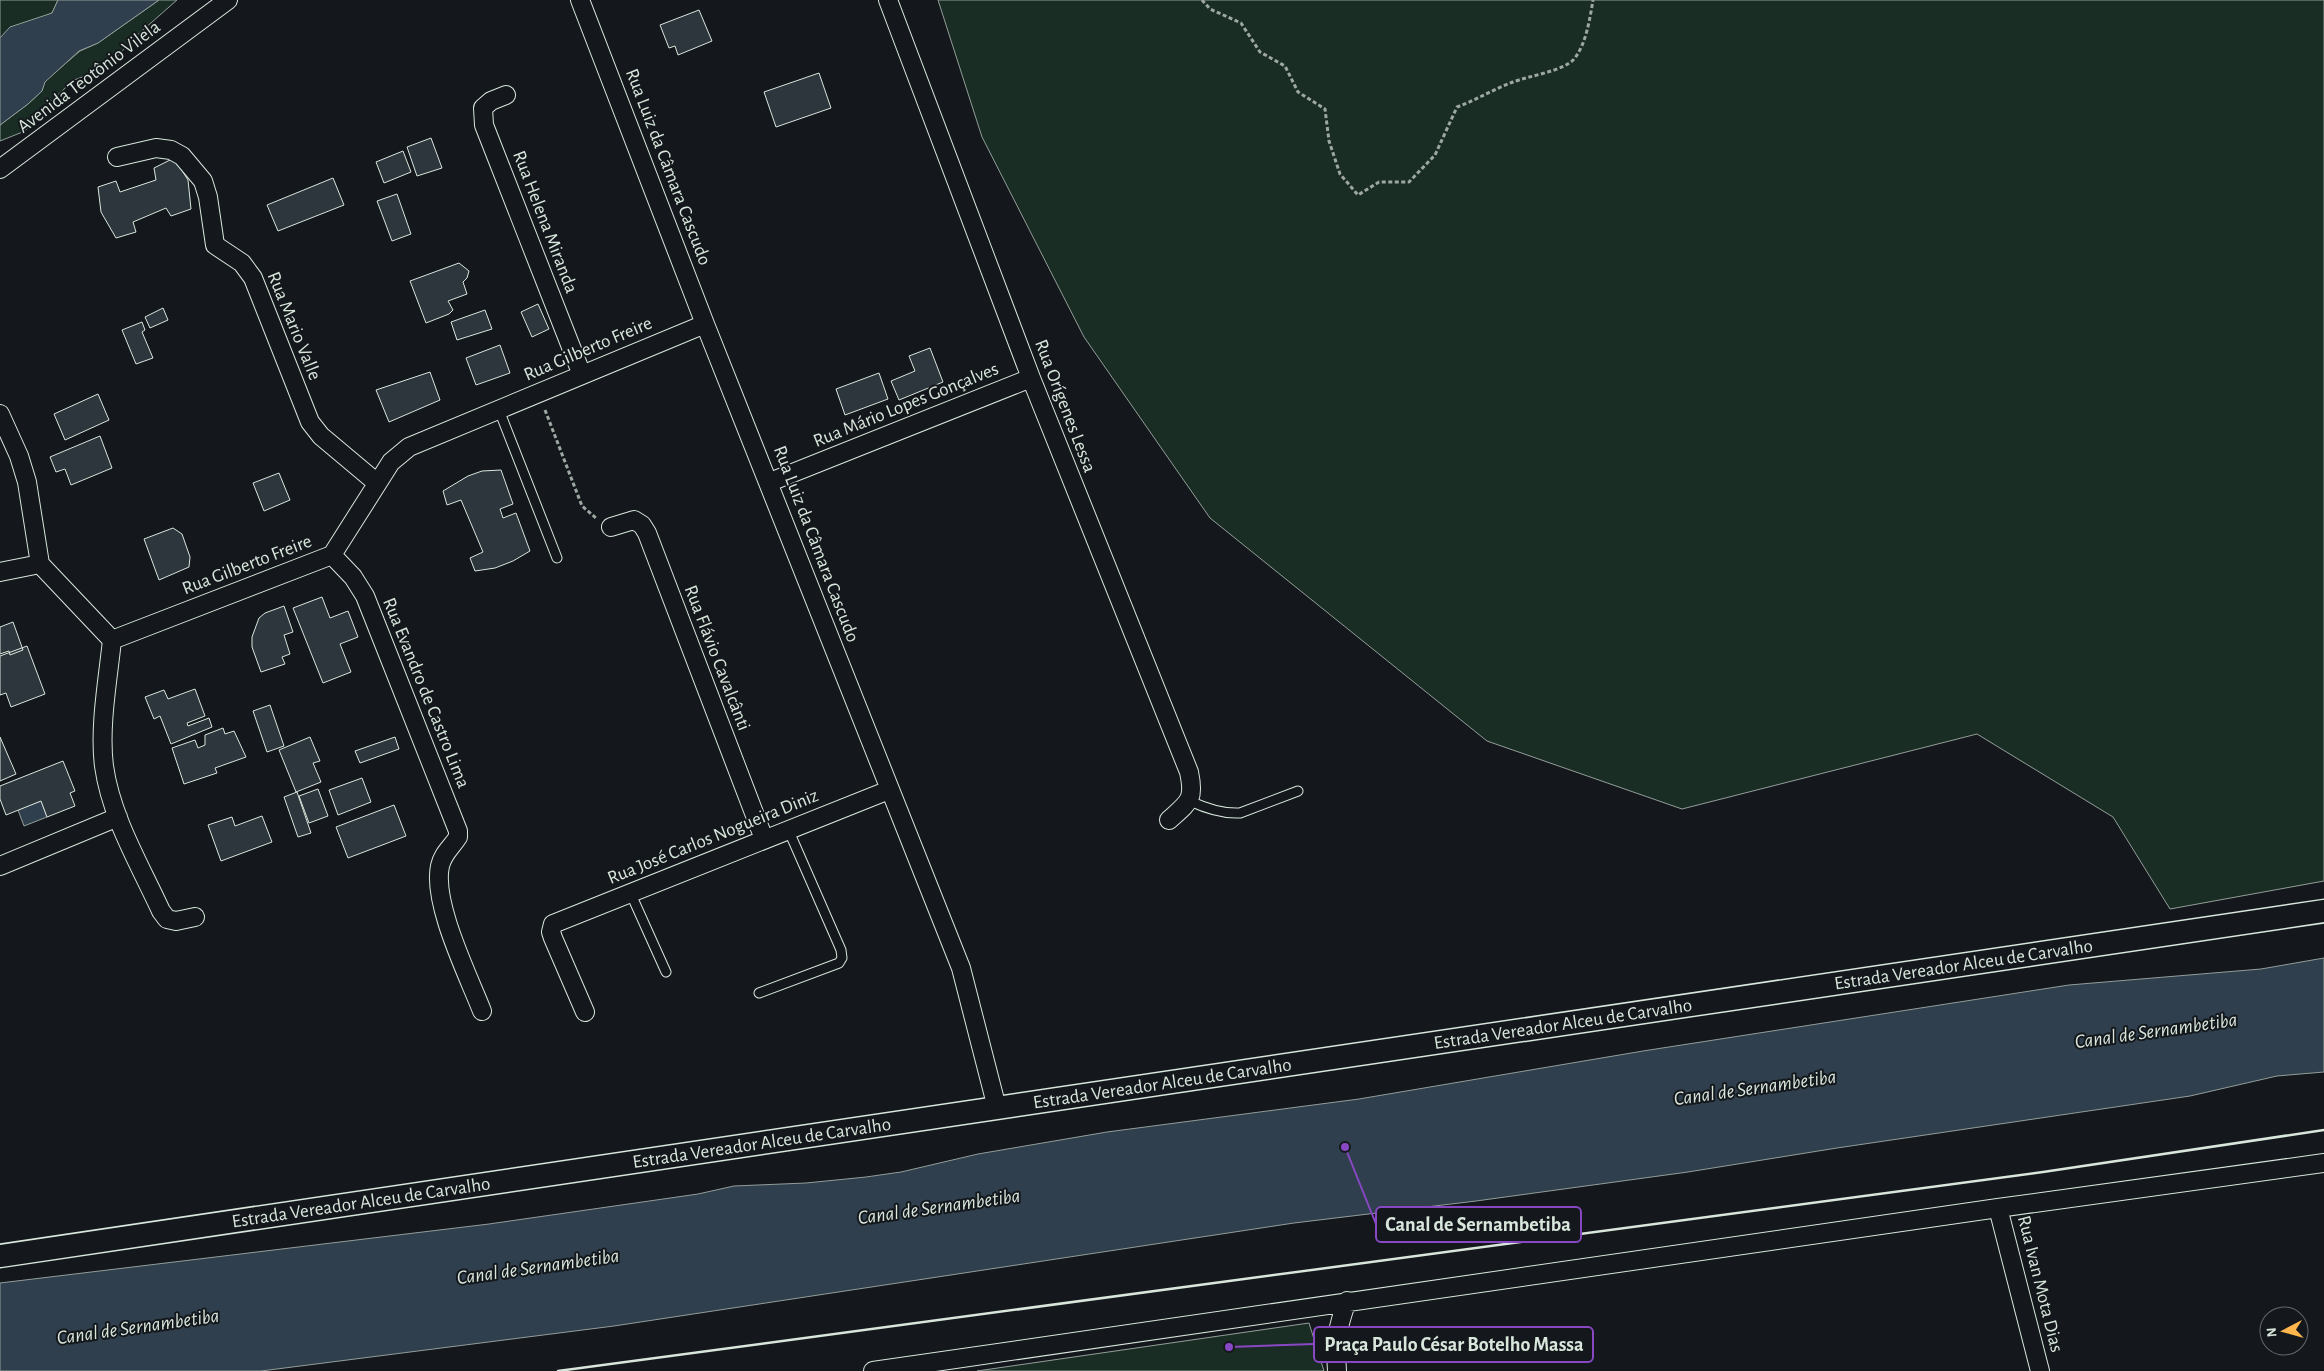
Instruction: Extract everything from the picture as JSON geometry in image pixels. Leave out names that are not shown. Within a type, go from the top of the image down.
[{"type":"street","name":"Avenida Teotônio Vilela","points":[[0,169],[228,0]]},
{"type":"street","name":"Rua Luiz da Câmara Cascudo","points":[[580,0],[705,324],[770,482],[889,790],[961,968],[996,1108]]},
{"type":"street","name":"Rua Orígenes Lessa","points":[[888,0],[1031,378],[1190,772],[1192,788],[1190,801]]},
{"type":"street","name":"Rua Helena Miranda","points":[[506,95],[491,101],[483,108],[484,125],[582,375]]},
{"type":"street","name":"Rua Mario Valle","points":[[117,157],[156,148],[171,150],[182,156],[203,181],[208,197],[215,245],[242,263],[253,278],[310,422],[321,436],[377,483]]},
{"type":"street","name":"Rua Gilberto Freire","points":[[112,640],[332,555],[391,462],[409,447],[705,324]]},
{"type":"street","name":"Rua Mário Lopes Gonçalves","points":[[770,482],[1031,378]]},
{"type":"street","points":[[0,414],[19,456],[27,482],[40,564],[112,640],[103,751],[109,790],[118,817],[161,911],[167,919],[176,921],[195,917]]},
{"type":"street","name":"Rua Flávio Cavalcânti","points":[[611,527],[634,520],[642,525],[646,533],[764,839]]},
{"type":"street","name":"Rua Evandro de Castro Lima","points":[[332,555],[353,577],[365,596],[458,831],[458,837],[445,851],[439,867],[440,892],[449,929],[482,1011]]},
{"type":"street","points":[[0,572],[40,564]]},
{"type":"street","name":"Rua José Carlos Nogueira Diniz","points":[[585,1012],[553,938],[551,932],[553,924],[889,790]]},
{"type":"street","points":[[1169,820],[1190,801]]},
{"type":"street","points":[[0,866],[118,817]]},
{"type":"street","name":"Estrada Vereador Alceu de Carvalho","points":[[0,1256],[2324,911]]},
{"type":"street","points":[[873,1371],[1347,1301],[2324,1163]]},
{"type":"street","name":"Rua Ivan Mota Dias","points":[[1998,1208],[2040,1371]]},
{"type":"street","points":[[1338,1371],[1335,1344],[1339,1323],[1347,1301]]},
{"type":"lane","points":[[499,410],[558,558]]},
{"type":"lane","points":[[1190,801],[1204,808],[1232,813],[1240,812],[1298,790]]},
{"type":"lane","points":[[759,993],[839,963],[842,958],[841,950],[788,830]]},
{"type":"lane","points":[[630,892],[666,972]]},
{"type":"path","points":[[1202,0],[1210,9],[1241,23],[1260,52],[1285,66],[1298,92],[1325,109],[1329,141],[1340,174],[1358,194],[1379,182],[1409,182],[1435,155],[1457,107],[1512,82],[1545,73],[1574,59],[1588,29],[1593,0]]},
{"type":"path","points":[[538,393],[582,506],[592,516],[611,527]]},
{"type":"green space","points":[[0,0],[58,0],[52,13],[0,38]]},
{"type":"green space","points":[[159,0],[177,0],[135,37],[107,68],[74,80],[50,102],[25,131],[0,141],[0,125],[42,91],[44,82],[80,51],[98,43]]},
{"type":"green space","points":[[938,0],[2324,0],[2324,881],[2170,909],[2113,817],[1977,734],[1682,809],[1487,741],[1210,518],[1084,337],[982,137]]},
{"type":"green space","points":[[1309,1323],[1324,1371],[977,1371]]},
{"type":"water","points":[[58,0],[159,0],[98,43],[79,51],[45,82],[42,91],[0,125],[0,38],[10,27],[52,13]]},
{"type":"water","points":[[41,801],[47,817],[24,826],[18,810]]},
{"type":"water","points":[[2324,958],[2324,1072],[2277,1076],[2190,1096],[1688,1172],[1476,1201],[1294,1223],[614,1326],[261,1371],[0,1371],[0,1283],[489,1224],[698,1194],[734,1186],[806,1183],[866,1177],[901,1172],[978,1154],[1107,1132],[1359,1099],[1643,1051],[2069,985],[2261,969]]},
{"type":"building","points":[[699,10],[712,41],[678,55],[675,46],[669,48],[660,25]]},
{"type":"building","points":[[819,73],[831,108],[776,127],[764,92]]},
{"type":"building","points":[[431,138],[442,168],[417,176],[407,147]]},
{"type":"building","points":[[403,151],[411,172],[384,183],[376,162]]},
{"type":"building","points":[[174,158],[188,180],[191,209],[171,216],[166,208],[133,222],[136,232],[116,238],[101,212],[98,187],[116,181],[120,192],[156,180],[154,168]]},
{"type":"building","points":[[333,178],[344,205],[278,231],[267,205]]},
{"type":"building","points":[[397,194],[411,234],[392,241],[377,201]]},
{"type":"building","points":[[459,263],[469,271],[467,278],[463,282],[467,294],[448,301],[453,310],[449,314],[426,323],[410,281]]},
{"type":"building","points":[[538,304],[549,329],[532,337],[521,312]]},
{"type":"building","points":[[163,308],[168,320],[150,328],[145,317]]},
{"type":"building","points":[[485,310],[492,329],[457,340],[451,322]]},
{"type":"building","points":[[142,322],[145,330],[142,332],[153,358],[136,364],[122,330]]},
{"type":"building","points":[[500,345],[510,373],[476,385],[466,358]]},
{"type":"building","points":[[930,348],[943,382],[899,400],[891,381],[915,371],[909,356]]},
{"type":"building","points":[[430,372],[440,400],[389,422],[376,390]]},
{"type":"building","points":[[879,373],[888,399],[845,415],[836,389]]},
{"type":"building","points":[[98,394],[109,420],[65,440],[54,414]]},
{"type":"building","points":[[100,436],[112,468],[71,485],[65,469],[56,472],[50,457]]},
{"type":"building","points":[[501,470],[513,504],[500,509],[503,518],[516,513],[530,551],[513,561],[495,568],[475,571],[470,558],[483,552],[461,500],[447,505],[443,491],[468,476],[482,471]]},
{"type":"building","points":[[279,473],[290,500],[264,511],[253,483]]},
{"type":"building","points":[[173,528],[182,534],[190,557],[189,567],[159,580],[144,539]]},
{"type":"building","points":[[322,597],[330,618],[348,611],[358,637],[340,644],[351,672],[323,683],[293,608]]},
{"type":"building","points":[[284,606],[293,632],[284,635],[290,654],[282,657],[285,664],[261,672],[252,647],[252,637],[259,618],[265,613]]},
{"type":"building","points":[[13,622],[23,650],[10,655],[9,651],[0,654],[0,627]]},
{"type":"building","points":[[27,646],[45,694],[11,707],[6,693],[0,695],[0,656]]},
{"type":"building","points":[[195,689],[205,716],[187,723],[188,726],[209,718],[212,727],[171,744],[160,716],[154,719],[145,697],[164,690],[168,699]]},
{"type":"building","points":[[270,705],[284,746],[267,752],[253,711]]},
{"type":"building","points":[[223,728],[225,734],[234,731],[246,757],[215,768],[217,773],[184,784],[172,748],[195,740],[198,748],[205,745],[205,735]]},
{"type":"building","points":[[0,737],[16,774],[0,781]]},
{"type":"building","points":[[310,737],[320,761],[313,763],[321,782],[296,792],[279,750]]},
{"type":"building","points":[[395,737],[399,749],[360,763],[355,751]]},
{"type":"building","points":[[63,761],[75,791],[70,793],[75,806],[47,817],[41,801],[6,815],[0,799],[0,786]]},
{"type":"building","points":[[362,778],[371,802],[338,815],[329,790]]},
{"type":"building","points":[[318,789],[328,816],[309,823],[299,796]]},
{"type":"building","points":[[297,792],[311,833],[298,837],[284,797]]},
{"type":"building","points":[[394,805],[406,836],[348,858],[336,827]]},
{"type":"building","points":[[262,816],[272,842],[221,861],[208,825],[232,817],[235,826]]},
{"type":"wall","points":[[558,1371],[2043,1172],[2324,1130]]},
{"type":"place","name":"Canal de Sernambetiba","points":[[1345,1147]]},
{"type":"place","name":"Praça Paulo César Botelho Massa","points":[[1229,1347]]}]
